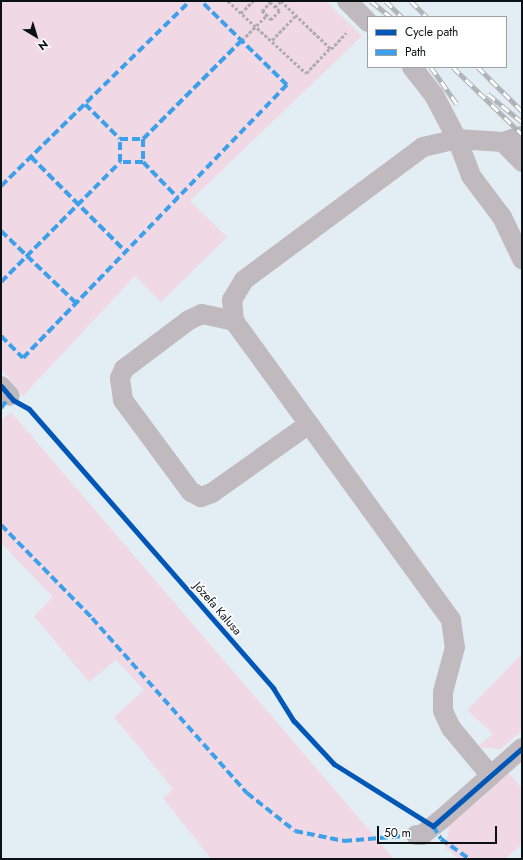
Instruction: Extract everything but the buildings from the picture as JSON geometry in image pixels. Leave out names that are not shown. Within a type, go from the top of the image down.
[{"type":"street","points":[[347,1],[367,21]]},
{"type":"street","points":[[413,68],[434,95],[458,139],[471,176],[502,217],[522,259]]},
{"type":"street","points":[[490,776],[451,728],[443,711],[443,692],[455,647],[451,620],[234,321],[232,300],[244,280],[424,147],[458,139],[503,142],[522,136]]},
{"type":"street","points":[[503,142],[522,162]]},
{"type":"street","points":[[234,321],[202,314],[189,320],[124,370],[120,378],[123,400],[191,492],[200,497],[212,493],[309,424]]},
{"type":"street","points":[[416,835],[422,835],[444,818],[522,748]]},
{"type":"path","points":[[228,1],[306,73],[346,33]]},
{"type":"path","points":[[241,13],[252,1]]},
{"type":"path","points":[[275,7],[281,1],[330,48]]},
{"type":"path","points":[[270,2],[280,11],[271,20],[266,16],[262,11],[270,2]]},
{"type":"path","points":[[272,40],[296,15]]},
{"type":"path","points":[[242,40],[266,16]]},
{"type":"shaded area","points":[[1,1],[326,1],[362,36],[190,201],[227,237],[161,302],[135,276],[23,396],[1,368]]},
{"type":"shaded area","points":[[11,412],[394,859],[211,859],[163,798],[173,789],[114,717],[144,690],[116,660],[89,682],[34,616],[53,597],[1,543],[1,421]]},
{"type":"shaded area","points":[[522,654],[522,730],[501,749],[477,747],[493,734],[467,710]]},
{"type":"shaded area","points":[[508,772],[522,788],[522,844],[505,859],[458,859],[445,847],[450,824]]},
{"type":"railway","points":[[371,1],[390,16]]},
{"type":"railway","points":[[386,1],[401,16]]},
{"type":"railway","points":[[411,1],[426,16]]},
{"type":"railway","points":[[432,68],[457,104]]},
{"type":"railway","points":[[454,68],[522,134]]},
{"type":"railway","points":[[479,68],[522,111]]},
{"type":"railway","points":[[488,94],[522,122]]},
{"type":"marked path","points":[[1,186],[190,1]]},
{"type":"marked path","points":[[1,336],[23,358],[287,85],[201,1]]},
{"type":"marked path","points":[[143,139],[242,40]]},
{"type":"marked path","points":[[85,104],[120,139]]},
{"type":"marked path","points":[[1,282],[120,162],[120,139],[143,139],[143,162],[120,162]]},
{"type":"marked path","points":[[31,157],[126,252]]},
{"type":"marked path","points":[[143,162],[178,198]]},
{"type":"marked path","points":[[1,231],[76,303]]},
{"type":"marked path","points":[[1,408],[10,396]]},
{"type":"marked path","points":[[1,525],[92,618],[247,793],[295,831],[344,841],[416,835]]},
{"type":"marked path","points":[[433,826],[441,839],[470,859]]},
{"type":"cycle path","name":"Józefa Kalusa","points":[[1,386],[13,400],[29,409],[273,688],[294,721],[334,764],[433,826],[522,748]]}]
